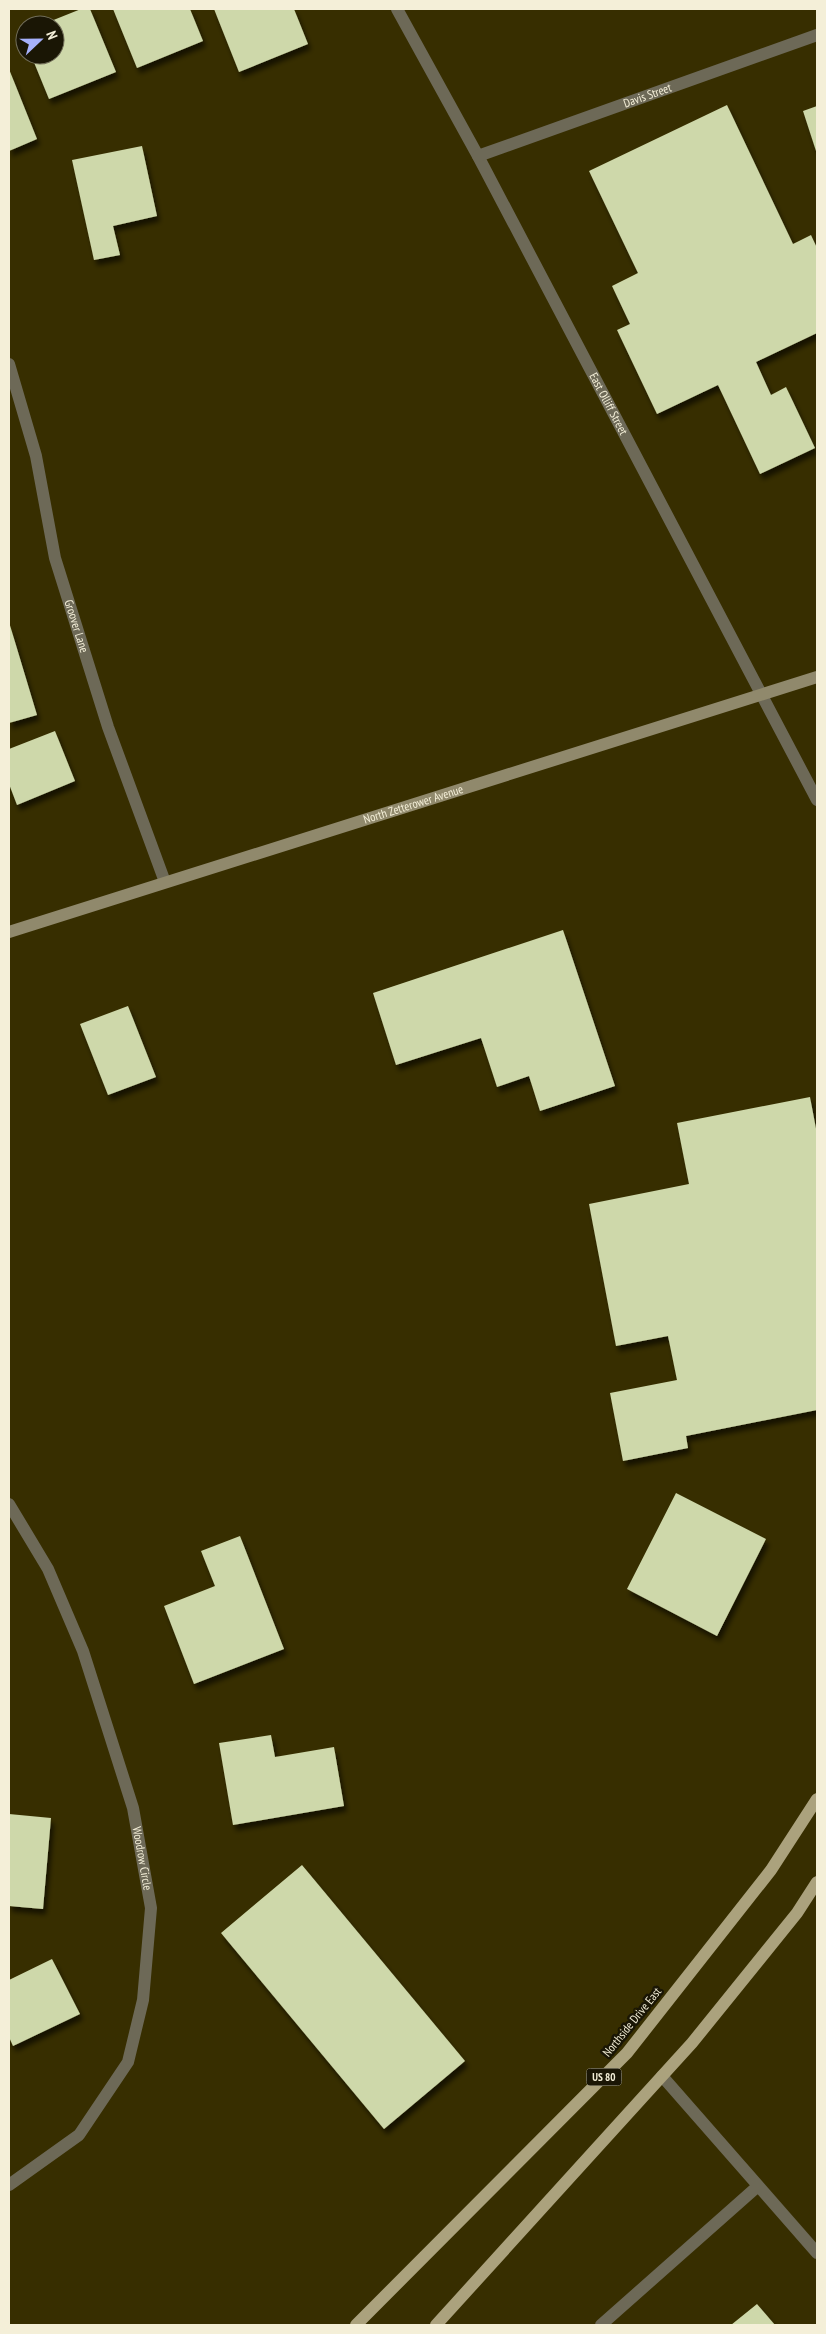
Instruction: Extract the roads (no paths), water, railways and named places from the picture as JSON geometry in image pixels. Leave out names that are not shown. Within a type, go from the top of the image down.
[{"type":"main road","name":"Northside Drive East","points":[[356,2325],[627,2053],[771,1870],[817,1800]]},
{"type":"main road","points":[[436,2325],[692,2043],[797,1913],[817,1882]]},
{"type":"street","name":"East Olliff Street","points":[[397,9],[478,156],[817,800]]},
{"type":"street","name":"Davis Street","points":[[478,156],[817,35]]},
{"type":"street","name":"Groover Lane","points":[[9,364],[36,456],[55,558],[108,727],[165,882]]},
{"type":"street","name":"North Zetterower Avenue","points":[[9,932],[817,677]]},
{"type":"street","name":"Woodrow Circle","points":[[9,1504],[48,1568],[83,1651],[133,1808],[152,1908],[143,2000],[128,2062],[79,2135],[9,2185]]},
{"type":"street","points":[[662,2076],[817,2253]]},
{"type":"street","points":[[601,2325],[758,2186]]}]
